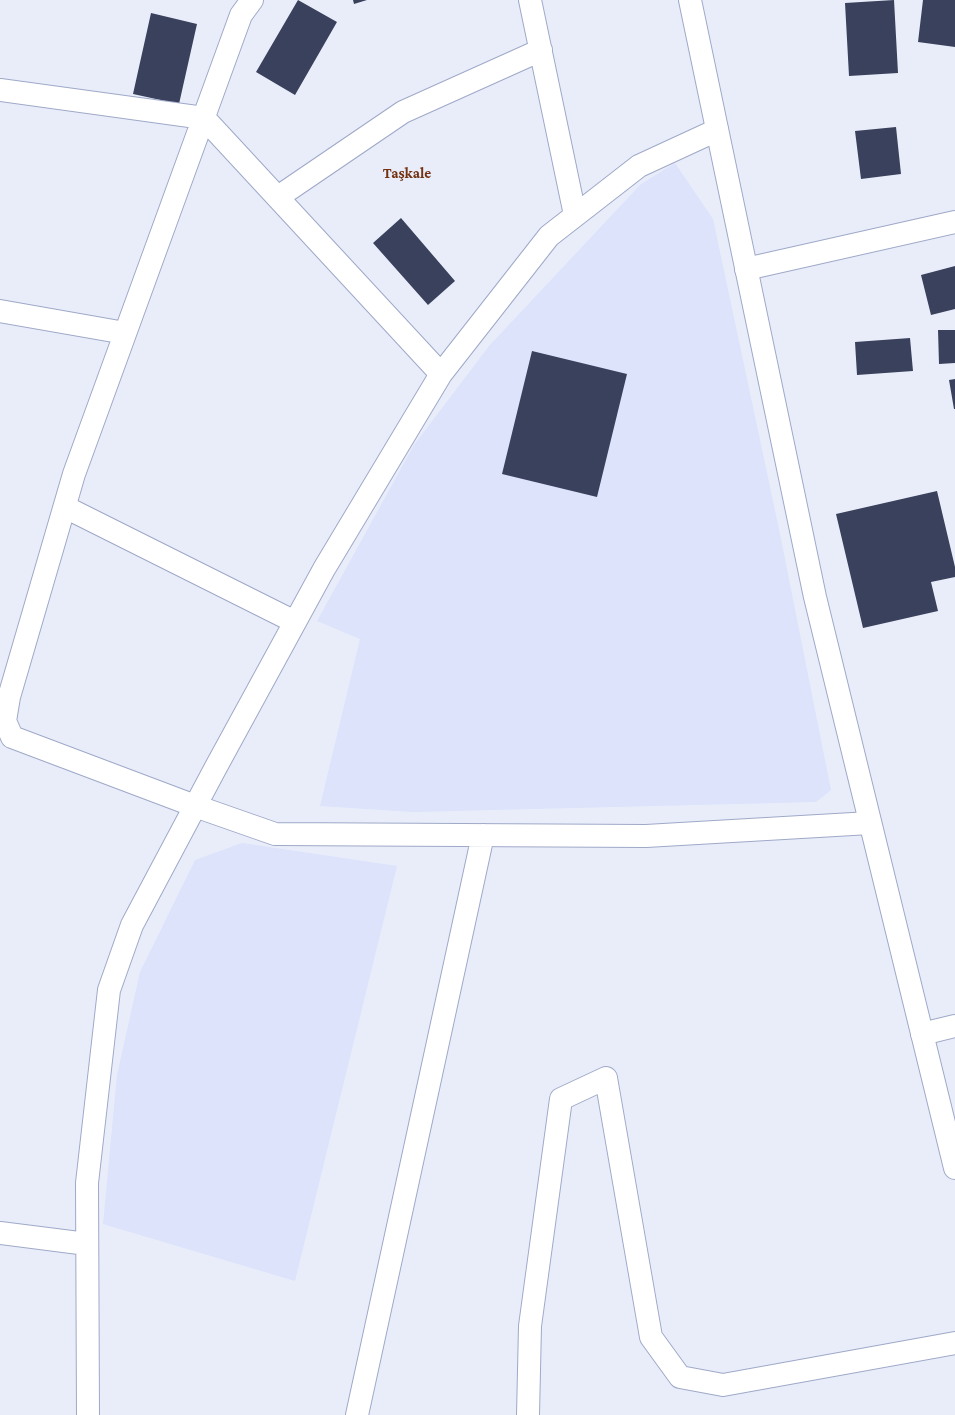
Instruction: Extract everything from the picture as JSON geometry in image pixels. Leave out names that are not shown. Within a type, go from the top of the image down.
[{"type":"street","points":[[252,0],[241,15],[74,474],[9,697],[5,721],[12,737],[195,806],[275,834],[646,836],[870,823]]},
{"type":"street","points":[[530,0],[575,215]]},
{"type":"street","points":[[690,0],[815,597],[955,1168]]},
{"type":"street","points":[[278,198],[403,112],[541,50]]},
{"type":"street","points":[[0,90],[204,118],[441,374]]},
{"type":"street","points":[[88,1415],[87,1183],[109,990],[132,925],[324,569],[441,374],[549,236],[639,166],[717,130]]},
{"type":"street","points":[[746,269],[955,222]]},
{"type":"street","points":[[0,311],[125,333]]},
{"type":"street","points":[[65,507],[295,622]]},
{"type":"street","points":[[357,1415],[483,835]]},
{"type":"street","points":[[922,1034],[955,1026]]},
{"type":"street","points":[[528,1415],[530,1326],[561,1099],[606,1078],[651,1337],[680,1377],[723,1385],[955,1343]]},
{"type":"street","points":[[0,1233],[87,1244]]},
{"type":"shaded area","points":[[675,163],[713,219],[780,534],[831,790],[816,802],[413,812],[320,806],[360,639],[317,621],[414,445],[489,346],[641,184]]},
{"type":"shaded area","points":[[242,843],[397,866],[295,1281],[103,1224],[117,1075],[140,972],[195,860]]},
{"type":"building","points":[[298,0],[337,22],[295,95],[256,72]]},
{"type":"building","points":[[353,0],[367,0],[354,4]]},
{"type":"building","points":[[894,0],[898,73],[849,76],[845,3]]},
{"type":"building","points":[[923,0],[955,0],[955,47],[918,42]]},
{"type":"building","points":[[151,13],[197,24],[179,104],[133,94]]},
{"type":"building","points":[[896,127],[901,174],[861,179],[855,131]]},
{"type":"building","points":[[401,218],[455,281],[428,305],[373,243]]},
{"type":"building","points":[[955,266],[955,309],[931,315],[921,275]]},
{"type":"building","points":[[938,330],[955,330],[955,363],[939,364]]},
{"type":"building","points":[[910,338],[913,371],[857,375],[855,342]]},
{"type":"building","points":[[532,351],[627,374],[597,497],[502,474]]},
{"type":"building","points":[[955,379],[955,409],[954,409],[949,380]]},
{"type":"building","points":[[937,491],[955,567],[955,577],[931,582],[938,611],[863,628],[836,514]]},
{"type":"district","name":"Taşkale","points":[[407,173]]}]
